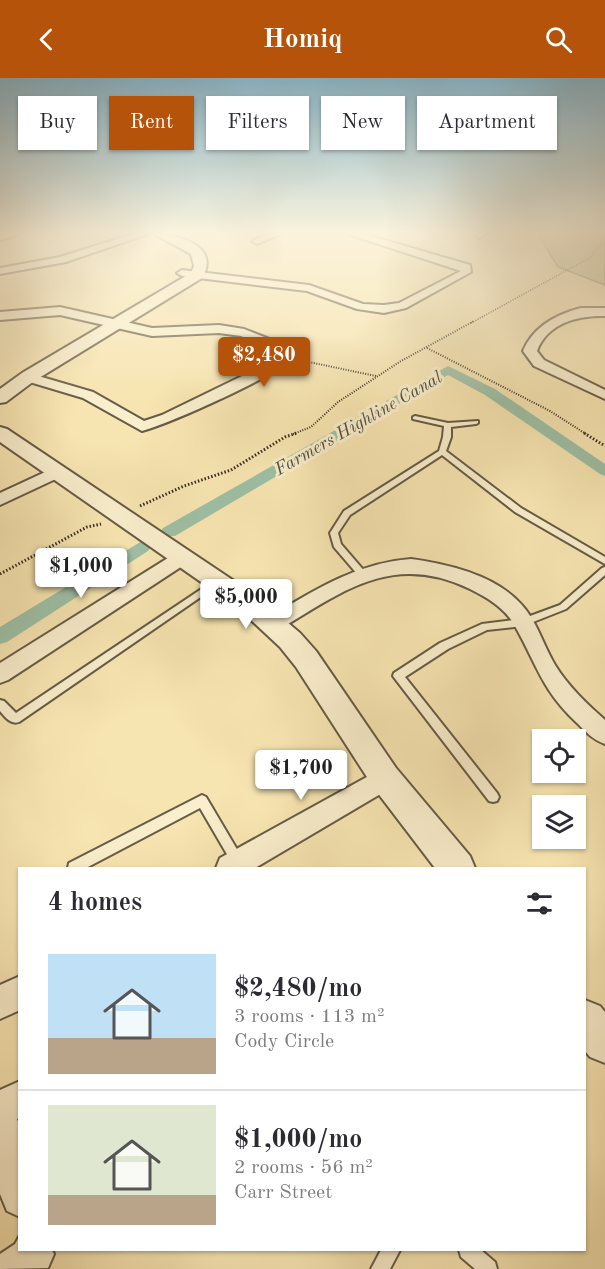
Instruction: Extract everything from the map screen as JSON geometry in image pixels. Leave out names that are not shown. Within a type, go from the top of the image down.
[{"type":"street","points":[[0,398],[28,377],[117,324],[167,290]]},
{"type":"street","points":[[313,290],[361,307],[384,309],[402,306],[433,290]]},
{"type":"street","points":[[597,310],[567,317],[534,340],[531,351],[532,357],[552,370],[605,395]]},
{"type":"street","points":[[0,316],[60,311],[152,332],[219,329],[243,333],[293,353],[167,418],[142,426],[88,395],[28,377]]},
{"type":"street","points":[[0,433],[246,601],[273,624],[306,659],[386,778],[456,867]]},
{"type":"street","points":[[0,500],[56,472]]},
{"type":"street","points":[[0,674],[183,557]]},
{"type":"street","points":[[273,624],[361,573],[406,565],[425,565],[450,572],[498,596],[514,608],[548,671],[576,709],[605,734]]},
{"type":"street","points":[[237,867],[386,778]]},
{"type":"street","points":[[0,1003],[18,993]]},
{"type":"street","points":[[586,1022],[605,1042]]},
{"type":"street","points":[[0,1109],[18,1099]]},
{"type":"street","points":[[0,1120],[18,1190]]},
{"type":"street","points":[[13,1269],[33,1254],[32,1251]]},
{"type":"lane","points":[[415,418],[448,425],[476,422]]},
{"type":"lane","points":[[361,573],[337,545],[334,533],[340,522],[361,503],[442,452],[448,425]]},
{"type":"lane","points":[[442,452],[518,510],[605,561]]},
{"type":"lane","points":[[493,798],[398,676],[444,646],[485,627],[523,622],[562,607],[605,570]]},
{"type":"lane","points":[[0,704],[15,719],[218,582]]},
{"type":"lane","points":[[76,867],[202,801],[237,867]]},
{"type":"lane","points":[[380,1269],[391,1251]]},
{"type":"lane","points":[[469,1251],[488,1269]]},
{"type":"path","points":[[132,510],[184,486],[231,470],[285,437],[311,427],[338,402],[377,376],[532,290]]},
{"type":"path","points":[[427,348],[550,411],[605,446]]},
{"type":"path","points":[[286,358],[377,376]]},
{"type":"path","points":[[0,574],[87,527],[110,522]]},
{"type":"waterway","name":"Farmers Highline Canal","points":[[169,532],[448,370],[490,392],[605,471]]},
{"type":"waterway","name":"Farmers Highline Canal","points":[[0,637],[142,547]]}]
